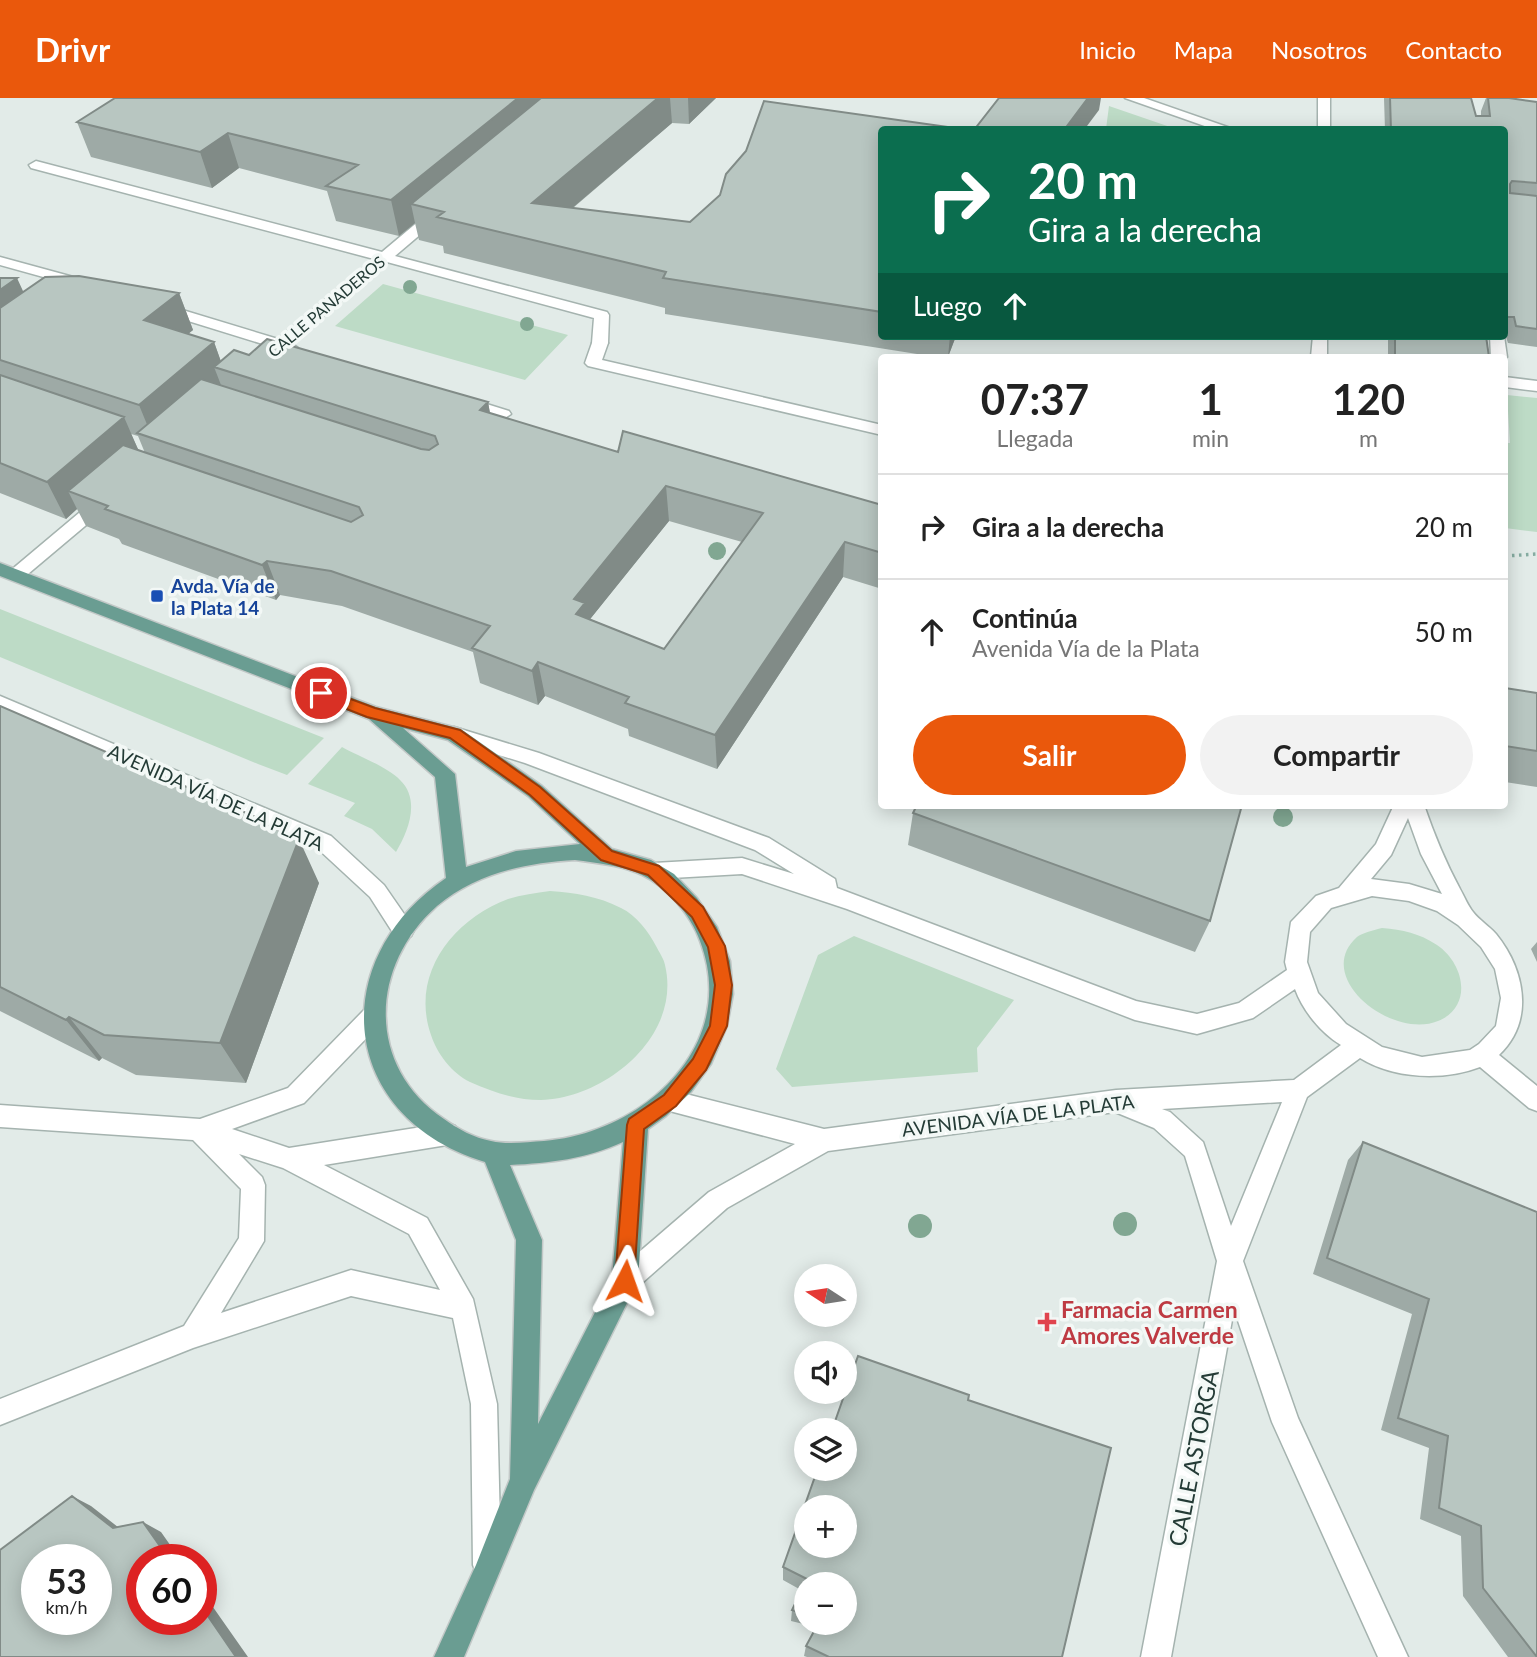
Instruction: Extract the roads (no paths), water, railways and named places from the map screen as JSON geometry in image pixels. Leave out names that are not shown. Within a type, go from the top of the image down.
[{"type":"main road","points":[[8,572],[372,713],[454,734],[535,791],[606,856]]},
{"type":"main road","points":[[372,713],[445,774],[457,881]]},
{"type":"main road","points":[[575,852],[606,856],[654,871],[697,912],[716,946],[723,985],[718,1026],[699,1065],[670,1101],[636,1125],[599,1142],[559,1152],[493,1153],[447,1134],[418,1115],[384,1070],[375,1044],[372,1017],[376,986],[386,956],[403,930],[427,903],[457,881],[495,864],[535,854],[575,852]]},
{"type":"main road","points":[[449,1657],[487,1573],[523,1482],[625,1281],[636,1125]]},
{"type":"main road","points":[[493,1153],[529,1240],[523,1482]]},
{"type":"street","points":[[1132,98],[1218,126]]},
{"type":"street","points":[[1324,98],[1324,126]]},
{"type":"street","points":[[36,164],[602,315],[600,343],[593,363],[878,429]]},
{"type":"street","name":"CALLE PANADEROS","points":[[248,373],[450,203]]},
{"type":"street","points":[[0,261],[94,287],[71,298]]},
{"type":"street","points":[[152,305],[306,353]]},
{"type":"street","points":[[1508,382],[1537,386]]},
{"type":"street","points":[[450,398],[503,414]]},
{"type":"street","points":[[8,572],[118,488]]},
{"type":"street","name":"AVENIDA VÍA DE LA PLATA","points":[[0,703],[324,842],[377,891],[403,930]]},
{"type":"street","points":[[454,734],[532,758],[762,844],[853,902]]},
{"type":"street","points":[[1349,890],[1384,849],[1402,809]]},
{"type":"street","points":[[1414,809],[1431,854],[1465,918]]},
{"type":"street","points":[[654,871],[743,866],[853,902],[1135,1010],[1198,1024],[1245,1011],[1297,975]]},
{"type":"street","points":[[1383,888],[1420,894],[1465,918],[1488,939],[1499,956],[1513,990],[1512,1016],[1501,1038],[1483,1056],[1455,1065],[1424,1068],[1390,1061],[1357,1047],[1329,1026],[1310,1001],[1297,975],[1294,951],[1298,930],[1309,912],[1327,898],[1349,890],[1383,888]]},
{"type":"street","points":[[200,1130],[296,1096],[372,1017]]},
{"type":"street","points":[[1357,1047],[1298,1090],[1230,1261],[1286,1422],[1392,1657]]},
{"type":"street","points":[[1483,1056],[1537,1100]]},
{"type":"street","name":"AVENIDA VÍA DE LA PLATA","points":[[670,1101],[824,1140],[1116,1101],[1298,1090]]},
{"type":"street","name":"CALLE ASTORGA","points":[[1116,1101],[1162,1120],[1195,1150],[1230,1261],[1156,1657]]},
{"type":"street","points":[[0,1116],[200,1130],[289,1159],[418,1226],[464,1308],[484,1405],[487,1573]]},
{"type":"street","points":[[193,1335],[251,1241],[253,1185],[200,1130]]},
{"type":"street","points":[[289,1159],[447,1134]]},
{"type":"street","points":[[625,1281],[718,1200],[824,1140]]},
{"type":"street","points":[[0,1412],[193,1335],[351,1283],[464,1308]]},
{"type":"place","name":"Avda. Vía de la Plata 14","points":[[157,596]]},
{"type":"place","name":"Farmacia Carmen Amores Valverde","points":[[1047,1322]]}]
